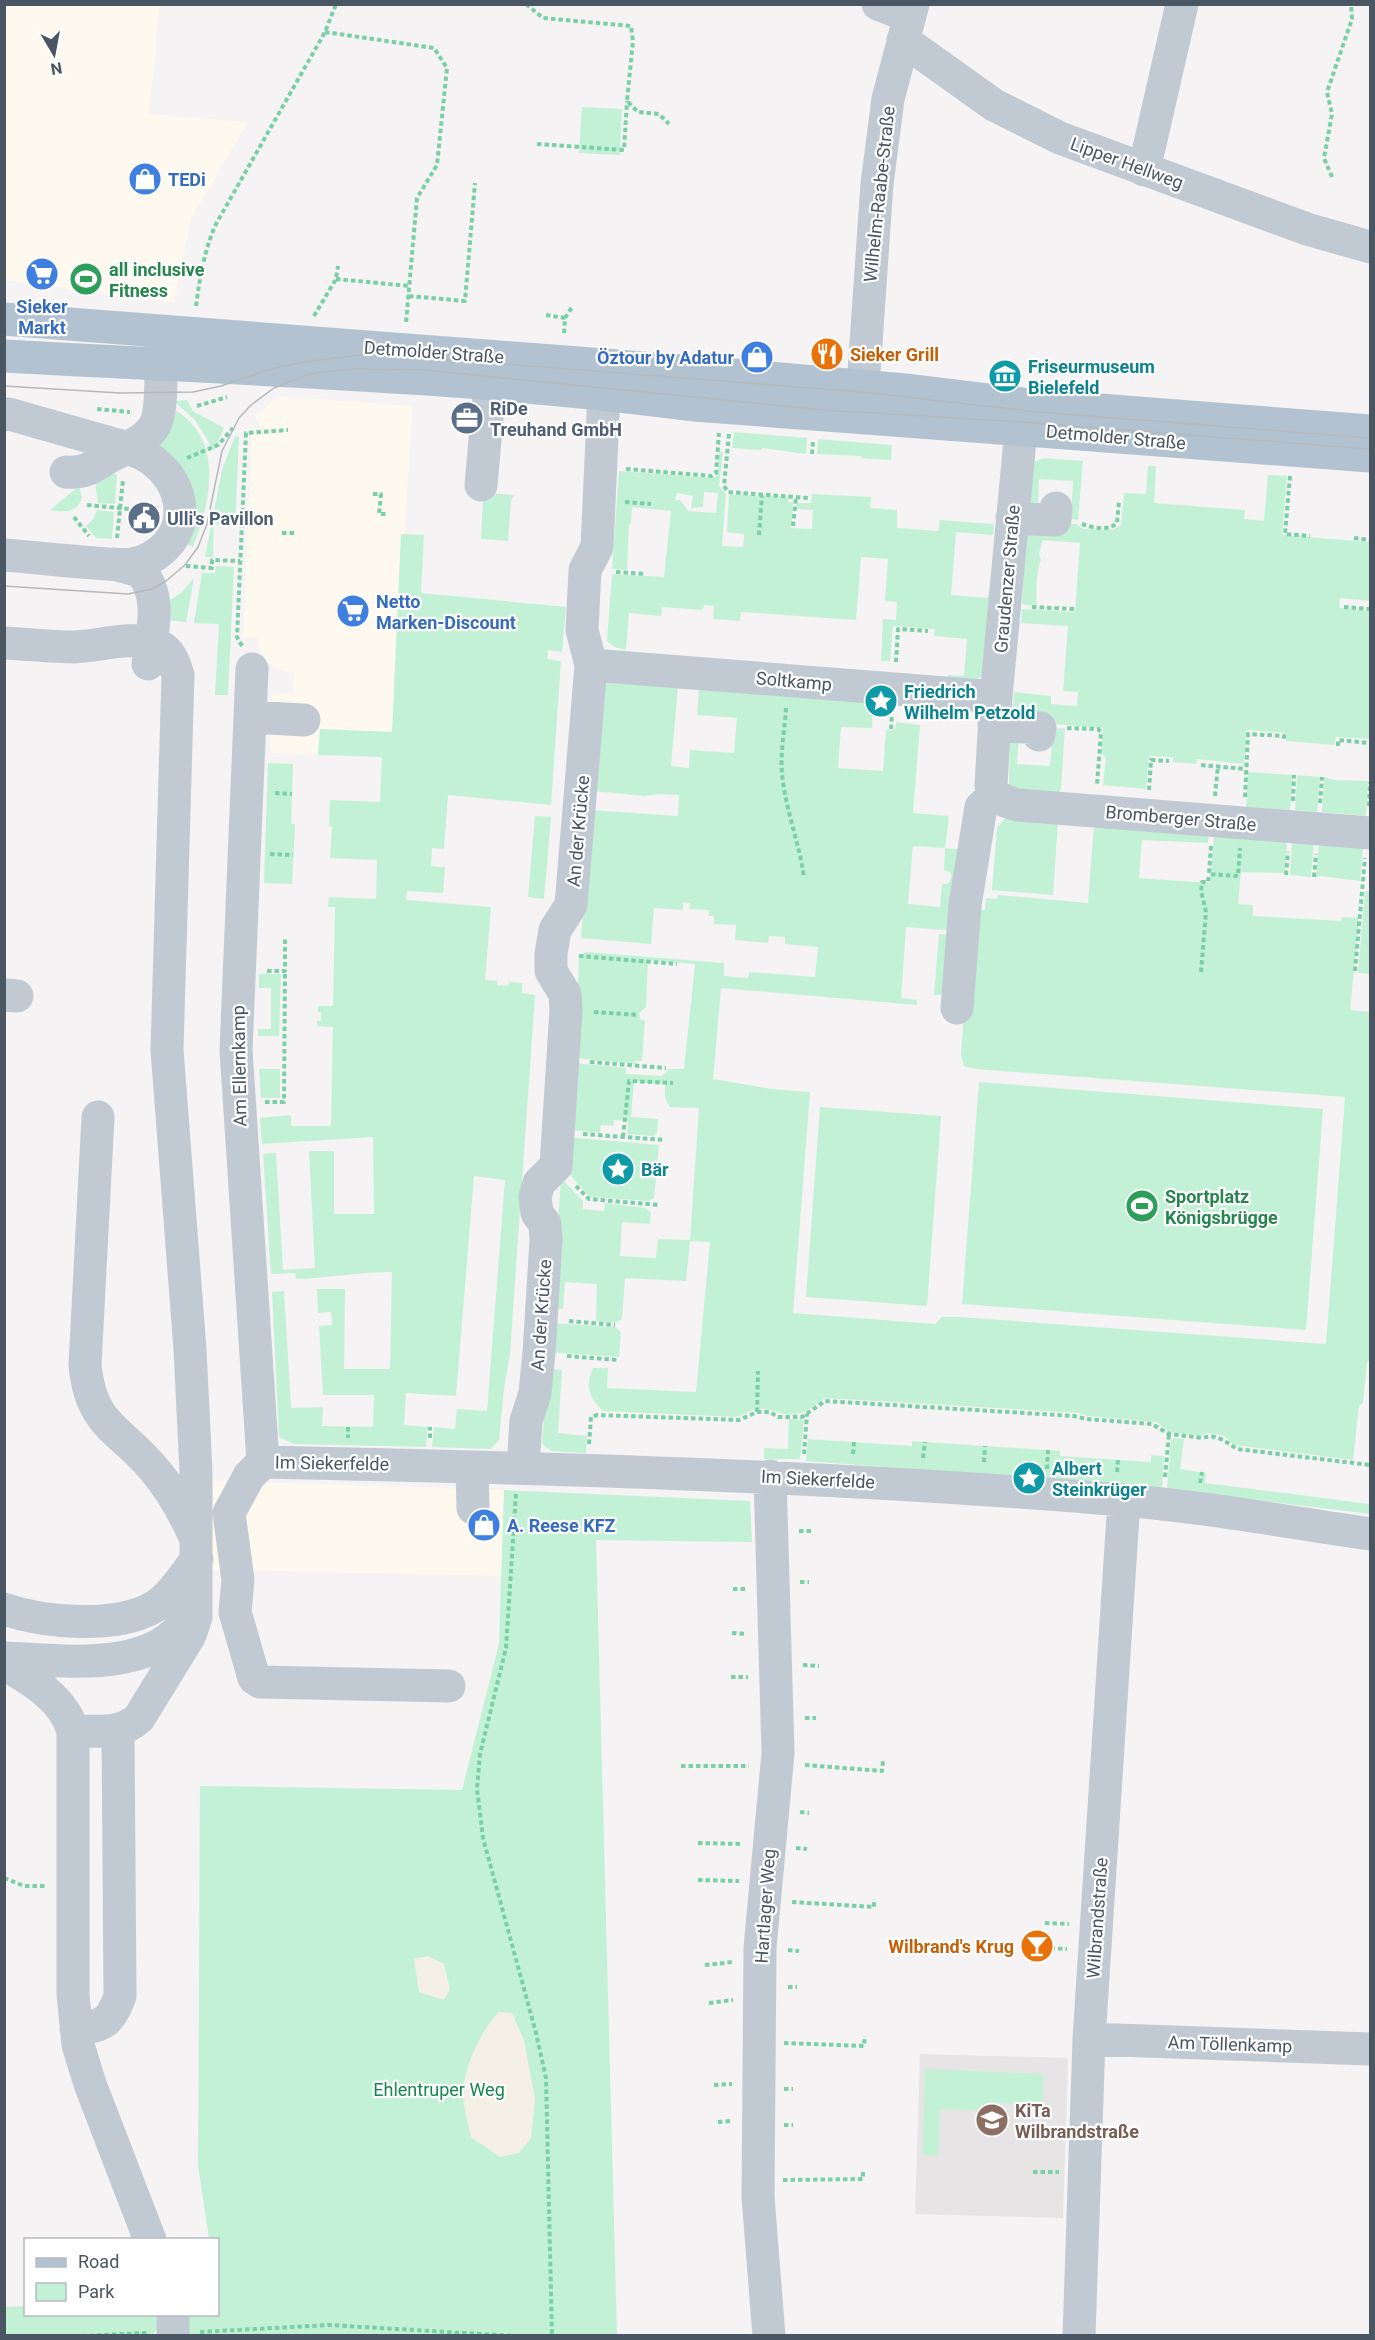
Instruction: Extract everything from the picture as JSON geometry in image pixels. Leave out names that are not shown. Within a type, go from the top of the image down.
[{"type":"main road","name":"Detmolder Straße","points":[[4,319],[863,386],[1023,404],[1371,431]]},
{"type":"main road","name":"Detmolder Straße","points":[[4,356],[330,371],[604,393],[694,405],[1371,456]]},
{"type":"main road","points":[[861,418],[863,386]]},
{"type":"street","name":"Lipper Hellweg","points":[[878,4],[908,20],[994,105],[1060,138],[1307,229],[1371,247]]},
{"type":"street","points":[[1144,170],[1182,4]]},
{"type":"street","name":"Wilhelm-Raabe-Straße","points":[[863,386],[877,184],[888,99],[908,20]]},
{"type":"street","points":[[66,472],[76,473],[89,469],[126,445],[138,441],[155,425],[159,399],[161,331]]},
{"type":"street","points":[[482,485],[490,384]]},
{"type":"street","name":"An der Krücke","points":[[520,1468],[526,1421],[535,1393],[542,1319],[546,1240],[544,1224],[537,1214],[535,1197],[539,1184],[556,1166],[559,1132],[566,1010],[565,994],[551,971],[551,954],[555,930],[571,905],[591,665],[582,630],[585,570],[597,547],[604,393]]},
{"type":"street","points":[[4,415],[9,414],[73,433],[126,445],[148,457],[173,482],[179,497],[180,511],[179,525],[166,548],[133,564],[108,549],[4,555]]},
{"type":"street","points":[[4,427],[73,433]]},
{"type":"street","name":"Graudenzer Straße","points":[[994,795],[991,786],[995,711],[1021,429]]},
{"type":"street","points":[[1012,518],[1055,514]]},
{"type":"street","points":[[108,549],[140,571],[148,582],[153,605],[149,654]]},
{"type":"street","points":[[4,643],[73,647],[123,641],[149,654]]},
{"type":"street","points":[[73,1731],[118,1731],[130,1727],[140,1719],[190,1635],[196,1617],[196,1472],[190,1349],[167,1050],[178,681],[172,657],[158,646],[149,654]]},
{"type":"street","name":"Soltkamp","points":[[591,665],[894,689],[995,711],[1039,731]]},
{"type":"street","name":"Am Ellernkamp","points":[[252,669],[236,1050],[263,1462]]},
{"type":"street","points":[[250,717],[304,720]]},
{"type":"street","points":[[957,1008],[965,905],[981,807],[994,795]]},
{"type":"street","name":"Bromberger Straße","points":[[994,795],[1018,806],[1145,799],[1232,823],[1369,833]]},
{"type":"street","points":[[98,1117],[86,1365],[87,1386],[99,1414],[157,1473],[184,1516],[197,1550]]},
{"type":"street","points":[[263,1462],[249,1476],[229,1513],[238,1580],[235,1612],[254,1678],[260,1682],[449,1686]]},
{"type":"street","name":"Im Siekerfelde","points":[[263,1462],[786,1477],[1124,1500],[1371,1534]]},
{"type":"street","points":[[472,1467],[473,1508]]},
{"type":"street","name":"Hartlager Weg","points":[[769,2336],[759,2180],[760,1948],[777,1765],[786,1477]]},
{"type":"street","name":"Wilbrandstraße","points":[[1078,2336],[1089,2039],[1124,1500]]},
{"type":"street","points":[[4,1609],[26,1617],[55,1620],[94,1620],[131,1616],[155,1606],[164,1599],[197,1550]]},
{"type":"street","points":[[4,1658],[104,1659],[144,1652],[165,1643],[177,1632],[188,1618],[197,1591]]},
{"type":"street","points":[[4,1664],[42,1688],[62,1707],[69,1717],[73,1731],[73,1994],[76,2029],[83,2065],[149,2238]]},
{"type":"street","points":[[76,2029],[103,2024],[113,2014],[120,1995],[118,1731]]},
{"type":"street","name":"Am Töllenkamp","points":[[1089,2039],[1371,2049]]},
{"type":"path","points":[[193,334],[202,263],[208,243],[325,32],[336,4]]},
{"type":"path","points":[[526,4],[543,18],[631,26],[633,41],[624,150],[537,144]]},
{"type":"path","points":[[1332,177],[1324,158],[1332,114],[1327,92],[1352,19],[1351,4]]},
{"type":"path","points":[[325,32],[434,48],[447,68],[437,165],[417,198],[404,350]]},
{"type":"path","points":[[627,101],[638,112],[659,114],[669,124]]},
{"type":"path","points":[[409,296],[465,301],[475,183]]},
{"type":"path","points":[[299,342],[336,279],[338,266]]},
{"type":"path","points":[[336,279],[410,286]]},
{"type":"path","points":[[565,318],[572,307]]},
{"type":"path","points":[[74,517],[108,549],[120,508],[130,410],[102,409]]},
{"type":"path","points":[[600,467],[712,476],[716,473],[720,427]]},
{"type":"path","points":[[729,427],[724,486],[728,492],[808,498]]},
{"type":"path","points":[[252,669],[237,637],[246,433],[288,430]]},
{"type":"path","points":[[1290,472],[1285,534],[1310,536]]},
{"type":"path","points":[[373,494],[381,494],[379,514],[386,514]]},
{"type":"path","points":[[759,535],[762,495]]},
{"type":"path","points":[[794,526],[796,497]]},
{"type":"path","points":[[1055,514],[1089,526],[1106,528],[1118,523],[1119,501]]},
{"type":"path","points":[[87,505],[129,509]]},
{"type":"path","points":[[282,533],[296,533]]},
{"type":"path","points":[[1354,538],[1371,540]]},
{"type":"path","points":[[179,561],[188,567],[212,568],[212,560],[240,561]]},
{"type":"path","points":[[1004,605],[1074,609]]},
{"type":"path","points":[[1344,607],[1371,609]]},
{"type":"path","points":[[894,689],[897,629],[928,631]]},
{"type":"path","points":[[788,680],[782,771],[788,810],[801,856],[804,877]]},
{"type":"path","points":[[1039,731],[1098,729],[1101,732],[1097,788]]},
{"type":"path","points":[[1201,972],[1206,912],[1201,891],[1202,882],[1208,882],[1209,874],[1232,823],[1246,769],[1248,734],[1284,736],[1284,741]]},
{"type":"path","points":[[1338,746],[1338,740],[1371,743]]},
{"type":"path","points":[[1145,799],[1151,760],[1169,761]]},
{"type":"path","points":[[1201,765],[1246,769]]},
{"type":"path","points":[[1209,874],[1238,876],[1232,823]]},
{"type":"path","points":[[1355,971],[1369,833]]},
{"type":"path","points":[[1362,886],[1371,887]]},
{"type":"path","points":[[239,1101],[284,1102],[285,939]]},
{"type":"path","points":[[551,954],[677,964]]},
{"type":"path","points":[[239,971],[285,972]]},
{"type":"path","points":[[566,1010],[639,1015]]},
{"type":"path","points":[[562,1059],[666,1068]]},
{"type":"path","points":[[623,1137],[629,1081],[673,1083]]},
{"type":"path","points":[[559,1132],[665,1140]]},
{"type":"path","points":[[556,1166],[588,1199],[659,1205]]},
{"type":"path","points":[[542,1319],[615,1325]]},
{"type":"path","points":[[539,1353],[618,1360]]},
{"type":"path","points":[[757,1412],[758,1371]]},
{"type":"path","points":[[587,1470],[591,1417],[597,1415],[739,1420],[757,1412],[770,1412],[778,1417],[802,1417],[825,1401],[1074,1416],[1152,1424],[1169,1434],[1220,1438],[1237,1449],[1371,1466]]},
{"type":"path","points":[[786,1477],[807,1414]]},
{"type":"path","points":[[1162,1504],[1169,1434]]},
{"type":"path","points":[[520,1468],[506,1648],[480,1754],[477,1789],[483,1838],[546,2078],[552,2336]]},
{"type":"path","points":[[681,1766],[777,1765],[882,1771],[883,1761]]},
{"type":"path","points":[[698,1843],[770,1845]]},
{"type":"path","points":[[4,1878],[24,1886],[73,1887]]},
{"type":"path","points":[[698,1880],[874,1907],[874,1899]]},
{"type":"path","points":[[760,2042],[864,2046],[865,2036]]},
{"type":"path","points":[[759,2180],[863,2179],[864,2170]]},
{"type":"path","points":[[82,2336],[173,2327],[329,2325],[516,2336]]},
{"type":"shaded area","points":[[5,4],[160,5],[149,114],[248,122],[191,219],[174,303],[5,280]]},
{"type":"shaded area","points":[[279,396],[412,406],[405,534],[424,535],[410,758],[270,753],[272,695],[293,692],[294,673],[276,669],[266,661],[259,650],[257,638],[243,637],[252,429],[261,429],[255,416]]},
{"type":"shaded area","points":[[211,1481],[504,1490],[502,1576],[213,1570]]},
{"type":"shaded area","name":"KiTa Wilbrandstraße","points":[[920,2054],[1068,2058],[1063,2218],[915,2214]]},
{"type":"green space","points":[[582,107],[622,109],[620,155],[579,153]]},
{"type":"green space","points":[[187,400],[193,411],[224,428],[214,451],[195,420],[176,403],[176,401]]},
{"type":"green space","points":[[176,411],[191,423],[202,438],[207,455],[208,493],[193,547],[184,543],[158,447]]},
{"type":"green space","points":[[734,432],[807,438],[806,454],[762,448],[761,450],[732,448]]},
{"type":"green space","points":[[235,436],[239,437],[235,525],[214,524],[213,557],[205,557],[222,470]]},
{"type":"green space","points":[[818,439],[892,445],[891,460],[817,454]]},
{"type":"green space","points":[[719,452],[723,452],[719,486],[726,494],[722,546],[743,547],[744,534],[727,532],[729,494],[789,498],[788,502],[793,502],[791,528],[812,529],[813,510],[796,509],[797,503],[811,503],[812,494],[871,497],[870,508],[897,510],[897,528],[938,531],[940,520],[994,524],[993,535],[956,532],[951,595],[988,598],[990,582],[992,582],[985,673],[977,680],[948,678],[948,675],[964,676],[967,639],[934,636],[935,629],[893,626],[890,661],[881,661],[883,619],[896,620],[897,602],[885,601],[888,559],[861,557],[856,620],[741,612],[740,621],[713,619],[714,606],[704,605],[703,610],[662,607],[661,616],[629,613],[626,650],[614,647],[607,641],[612,574],[664,577],[671,511],[632,507],[627,570],[612,569],[619,471],[713,478],[718,475]],"holes":[[[704,492],[718,493],[716,513],[688,511],[680,500],[675,500],[677,493],[693,496],[691,508],[703,507]]]},
{"type":"green space","points":[[1043,458],[1083,461],[1078,520],[1071,519],[1073,481],[1039,479],[1038,507],[1029,507],[1033,462]]},
{"type":"green space","points":[[1148,466],[1156,466],[1154,503],[1245,510],[1244,519],[1264,521],[1268,475],[1287,476],[1282,535],[1370,542],[1370,601],[1340,598],[1339,608],[1370,611],[1370,739],[1336,737],[1334,745],[1286,741],[1286,733],[1247,730],[1244,764],[1197,759],[1196,764],[1173,762],[1173,757],[1149,756],[1146,789],[1103,785],[1106,758],[1101,753],[1103,728],[1012,721],[1014,692],[1051,696],[1051,704],[1077,706],[1078,692],[1063,691],[1068,626],[1021,623],[1022,609],[1075,612],[1080,543],[1043,540],[1039,553],[1041,560],[1037,576],[1037,604],[1035,606],[1022,604],[1027,521],[1076,524],[1083,529],[1113,530],[1121,525],[1124,493],[1146,494]]},
{"type":"green space","points":[[117,474],[115,504],[98,503],[95,481]]},
{"type":"green space","points":[[79,486],[82,498],[77,507],[69,511],[50,510]]},
{"type":"green space","points":[[487,493],[515,495],[511,500],[508,541],[481,539],[483,500]]},
{"type":"green space","points":[[97,510],[114,512],[112,539],[96,538],[86,526],[93,519]]},
{"type":"green space","points":[[401,534],[424,535],[421,593],[566,607],[562,652],[548,650],[547,659],[561,661],[551,805],[448,795],[444,849],[432,848],[431,866],[445,867],[443,893],[407,891],[406,900],[491,907],[485,980],[497,981],[497,985],[508,986],[509,982],[522,983],[522,993],[535,995],[510,1354],[499,1440],[491,1449],[432,1447],[434,1427],[455,1429],[457,1409],[487,1411],[505,1180],[474,1176],[456,1396],[406,1393],[404,1425],[428,1427],[426,1447],[294,1444],[279,1437],[272,1292],[284,1291],[291,1408],[323,1407],[322,1426],[373,1427],[374,1395],[323,1395],[319,1326],[332,1325],[331,1312],[318,1313],[317,1289],[345,1289],[344,1369],[390,1369],[392,1272],[296,1279],[295,1273],[271,1274],[263,1154],[276,1153],[283,1270],[315,1268],[309,1151],[334,1151],[334,1214],[374,1214],[373,1137],[262,1144],[260,1118],[291,1115],[291,1126],[331,1126],[333,1027],[317,1026],[317,1021],[321,1021],[318,1006],[333,1006],[335,907],[328,907],[329,897],[376,899],[377,860],[330,858],[332,827],[329,826],[330,800],[380,802],[382,757],[318,755],[320,729],[392,732]]},
{"type":"green space","points":[[216,566],[234,567],[228,695],[215,695],[219,624],[194,623],[202,573],[215,573]]},
{"type":"green space","points":[[194,578],[186,622],[165,620],[166,603],[182,592]]},
{"type":"green space","points":[[607,683],[678,686],[671,766],[689,768],[690,750],[734,753],[737,718],[697,715],[699,690],[873,703],[872,728],[841,727],[838,768],[883,771],[886,730],[895,730],[896,722],[920,725],[913,813],[949,816],[945,848],[964,850],[958,931],[906,927],[901,998],[917,1000],[917,1005],[721,988],[713,1079],[771,1089],[810,1092],[793,1313],[935,1324],[942,1317],[959,1317],[1326,1344],[1345,1097],[975,1069],[964,1066],[961,1055],[971,909],[985,910],[986,898],[997,899],[998,895],[1088,903],[1094,825],[1209,834],[1208,843],[1142,840],[1139,878],[1210,883],[1214,834],[1287,841],[1285,873],[1241,872],[1238,904],[1253,905],[1253,916],[1341,921],[1342,917],[1359,918],[1350,1010],[1370,1012],[1370,1360],[1367,1363],[1363,1403],[1359,1406],[1353,1460],[1234,1445],[1223,1435],[1206,1433],[1201,1436],[1169,1432],[1157,1422],[1087,1416],[1080,1413],[825,1398],[810,1409],[794,1415],[761,1409],[735,1417],[603,1411],[598,1406],[589,1386],[593,1368],[608,1368],[607,1388],[696,1392],[710,1242],[690,1241],[686,1281],[625,1278],[622,1319],[615,1323],[596,1321],[597,1284],[565,1282],[563,1309],[552,1308],[561,1178],[583,1201],[583,1209],[604,1211],[605,1203],[646,1208],[651,1213],[650,1224],[622,1222],[620,1256],[656,1258],[658,1239],[690,1240],[699,1108],[670,1107],[665,1098],[665,1084],[634,1082],[631,1117],[658,1119],[657,1133],[653,1136],[627,1134],[628,1121],[614,1120],[613,1126],[601,1125],[600,1133],[570,1130],[575,1063],[626,1068],[626,1074],[662,1076],[669,1069],[684,1069],[695,964],[648,960],[646,1007],[639,1013],[640,1019],[645,1021],[642,1061],[635,1061],[635,1064],[575,1058],[579,959],[585,952],[724,963],[724,976],[748,978],[749,972],[815,977],[818,947],[785,944],[785,937],[769,936],[768,943],[735,940],[736,925],[714,924],[714,916],[709,916],[709,910],[689,909],[690,903],[683,902],[683,910],[654,908],[651,944],[581,938],[591,810],[678,816],[679,795],[645,796],[593,791],[601,687]],"holes":[[[913,846],[945,848],[944,870],[950,872],[952,876],[948,884],[942,884],[940,907],[908,904]]]},
{"type":"green space","points":[[1065,728],[1061,789],[1058,793],[1022,791],[1009,785],[1010,733],[1019,734],[1017,764],[1050,766],[1053,729]]},
{"type":"green space","points":[[268,763],[293,764],[291,824],[295,824],[292,884],[264,883]]},
{"type":"green space","points":[[1248,772],[1293,775],[1290,810],[1246,807]]},
{"type":"green space","points":[[1297,775],[1320,777],[1317,812],[1295,810]]},
{"type":"green space","points":[[1324,777],[1335,780],[1368,781],[1366,816],[1322,812]]},
{"type":"green space","points":[[535,816],[551,817],[544,899],[528,897]]},
{"type":"green space","points":[[1005,818],[1058,822],[1053,895],[992,890],[997,828]]},
{"type":"green space","points":[[1292,841],[1314,843],[1311,877],[1290,875]]},
{"type":"green space","points":[[1319,843],[1363,847],[1360,881],[1316,877]]},
{"type":"green space","points":[[1365,891],[1370,891],[1370,974],[1358,973]]},
{"type":"green space","points":[[939,934],[957,935],[952,995],[934,995]]},
{"type":"green space","points":[[259,974],[281,974],[279,1036],[258,1036],[258,1029],[271,1029],[271,988],[259,988]]},
{"type":"green space","points":[[259,1069],[280,1069],[280,1098],[261,1098]]},
{"type":"green space","name":"Sportplatz Königsbrügge","points":[[979,1082],[1323,1109],[1306,1330],[962,1304]]},
{"type":"green space","points":[[820,1107],[941,1116],[927,1306],[806,1297]]},
{"type":"green space","points":[[566,1137],[659,1145],[654,1198],[649,1201],[590,1197],[563,1167]]},
{"type":"green space","points":[[551,1323],[615,1327],[621,1332],[619,1357],[548,1352]]},
{"type":"green space","points":[[547,1368],[562,1370],[558,1433],[587,1436],[586,1453],[551,1451],[542,1444]]},
{"type":"green space","points":[[789,1419],[804,1420],[800,1459],[764,1459],[764,1448],[788,1449]]},
{"type":"green space","points":[[808,1439],[912,1446],[912,1441],[1060,1451],[1060,1456],[1151,1462],[1151,1455],[1164,1456],[1162,1488],[806,1461]]},
{"type":"green space","points":[[1184,1439],[1180,1469],[1206,1473],[1205,1483],[1370,1504],[1370,1514],[1167,1489],[1171,1440]]},
{"type":"green space","name":"Ehlentruper Weg","points":[[504,1490],[750,1501],[752,1542],[596,1540],[617,2335],[185,2336],[186,2316],[219,2316],[219,2238],[209,2238],[198,2165],[200,1786],[462,1790],[499,1644]]},
{"type":"green space","points":[[925,2069],[1043,2074],[1042,2105],[998,2103],[997,2111],[940,2109],[938,2156],[922,2155]]},
{"type":"green space","points":[[24,2306],[24,2316],[159,2316],[159,2325],[153,2335],[5,2335],[4,2307]]},
{"type":"sand","points":[[428,1956],[444,1964],[450,1989],[444,2000],[419,1992],[414,1959]]},
{"type":"sand","points":[[499,2012],[512,2013],[524,2040],[535,2099],[531,2138],[519,2153],[500,2157],[471,2137],[463,2095],[467,2069],[475,2048],[492,2019]]},
{"type":"tram line","points":[[4,386],[120,393],[193,392],[221,386],[275,368],[367,354],[863,392],[1037,412],[1370,438]]},
{"type":"tram line","points":[[4,586],[128,594],[152,589],[166,581],[185,565],[198,547],[207,524],[222,451],[239,418],[251,405],[274,388],[307,375],[330,371],[424,370],[823,410],[1021,422],[1370,449]]},
{"type":"place","name":"TEDi","points":[[145,179]]},
{"type":"place","name":"Sieker Markt","points":[[42,274]]},
{"type":"place","name":"all inclusive Fitness","points":[[86,279]]},
{"type":"place","name":"Sieker Grill","points":[[827,354]]},
{"type":"place","name":"Öztour by Adatur","points":[[757,357]]},
{"type":"place","name":"Friseurmuseum Bielefeld","points":[[1005,376]]},
{"type":"place","name":"RiDe Treuhand GmbH","points":[[467,418]]},
{"type":"place","name":"Ulli's Pavillon","points":[[144,518]]},
{"type":"place","name":"Netto Marken-Discount","points":[[353,611]]},
{"type":"place","name":"Friedrich Wilhelm Petzold","points":[[881,701]]},
{"type":"place","name":"Bär","points":[[618,1169]]},
{"type":"place","name":"Sportplatz Königsbrügge","points":[[1142,1206]]},
{"type":"place","name":"Albert Steinkrüger","points":[[1029,1478]]},
{"type":"place","name":"A. Reese KFZ","points":[[484,1525]]},
{"type":"place","name":"Wilbrand's Krug","points":[[1037,1946]]},
{"type":"place","name":"KiTa Wilbrandstraße","points":[[992,2120]]}]
